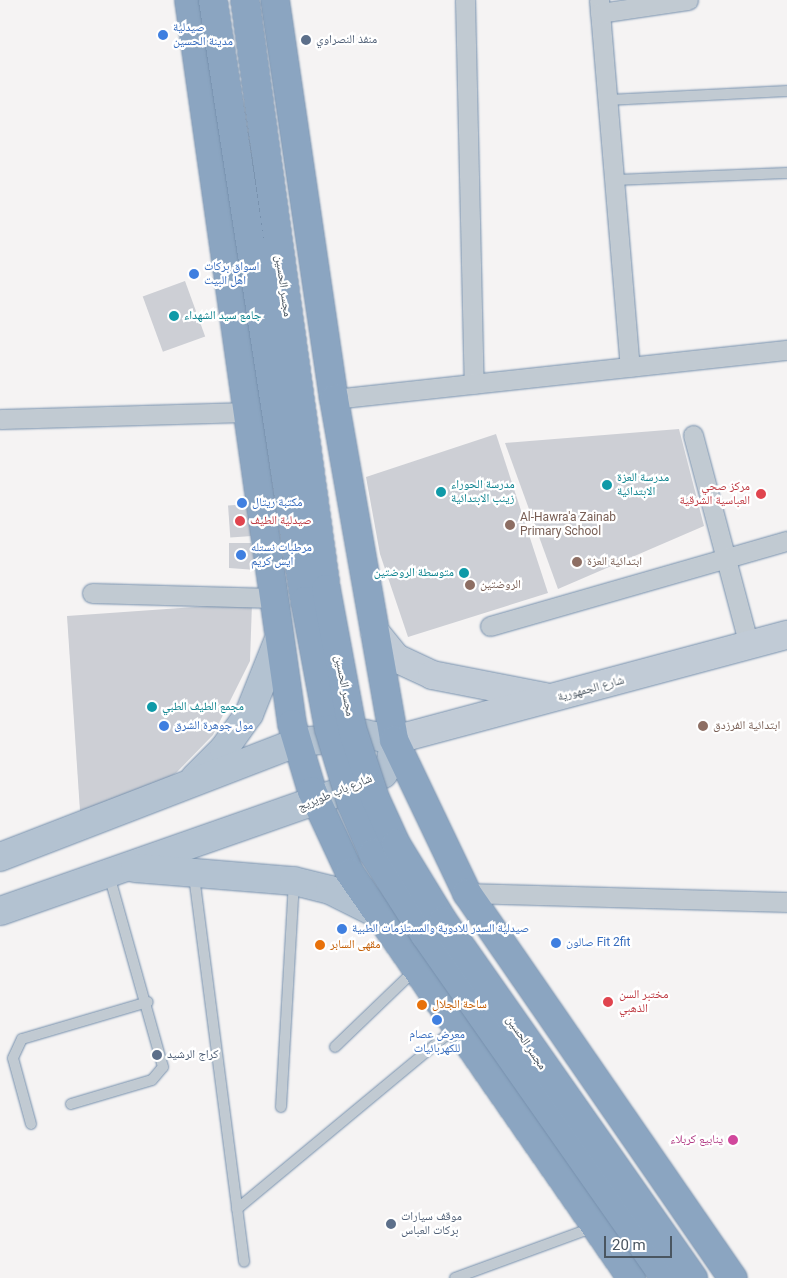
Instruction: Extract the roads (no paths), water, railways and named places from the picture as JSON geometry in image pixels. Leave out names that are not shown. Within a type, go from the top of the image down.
[{"type":"highway","points":[[189,0],[279,639],[296,743],[316,802],[350,873],[631,1278]]},
{"type":"highway","name":"مجسر الحسين","points":[[213,0],[305,601],[328,729],[352,805],[373,853],[424,935],[665,1278]]},
{"type":"highway","name":"مجسر الحسين","points":[[245,0],[326,589],[352,728],[375,798],[396,844],[443,921],[692,1278]]},
{"type":"highway","points":[[275,0],[334,399],[394,740],[467,893],[733,1278]]},
{"type":"main road","points":[[375,632],[396,658],[432,675],[556,699]]},
{"type":"main road","name":"شارع الجمهورية","points":[[394,740],[556,699],[787,635]]},
{"type":"main road","points":[[182,788],[238,732],[261,691],[279,639]]},
{"type":"main road","points":[[0,857],[296,743],[365,734],[394,740]]},
{"type":"main road","name":"شارع باب طويريج","points":[[0,911],[316,802],[383,774],[391,762],[394,740]]},
{"type":"main road","points":[[120,871],[294,881],[330,890],[380,915]]},
{"type":"street","points":[[464,0],[474,384]]},
{"type":"street","points":[[630,367],[600,7],[688,0]]},
{"type":"street","points":[[334,399],[787,350]]},
{"type":"street","points":[[0,420],[246,412]]},
{"type":"street","points":[[693,435],[749,646]]},
{"type":"street","points":[[490,626],[787,541]]},
{"type":"street","points":[[92,594],[273,598]]},
{"type":"street","points":[[467,893],[787,902]]},
{"type":"lane","points":[[608,100],[787,91]]},
{"type":"lane","points":[[614,180],[787,173]]},
{"type":"lane","points":[[71,1104],[152,1080],[160,1072],[163,1056],[148,1002],[120,871]]},
{"type":"lane","points":[[194,876],[244,1262]]},
{"type":"lane","points":[[281,1107],[294,881]]},
{"type":"lane","points":[[335,1047],[417,968]]},
{"type":"lane","points":[[31,1124],[13,1058],[22,1039],[148,1002]]},
{"type":"lane","points":[[237,1209],[457,1026]]},
{"type":"lane","points":[[455,1278],[595,1226]]},
{"type":"place","name":"صيدلية مدينة الحسين","points":[[163,35]]},
{"type":"place","name":"منفذ النصراوي","points":[[306,40]]},
{"type":"place","name":"اسواق بركات اهل البيت","points":[[194,274]]},
{"type":"place","name":"جامع سيد الشهداء","points":[[174,316]]},
{"type":"place","name":"مدرسة العزة الابتدائية","points":[[607,485]]},
{"type":"place","name":"مدرسة الحوراء زينب الابتدائية","points":[[441,492]]},
{"type":"place","name":"مركز صحي العباسية الشرقية","points":[[761,494]]},
{"type":"place","name":"مكتبة ريتال","points":[[242,503]]},
{"type":"place","name":"صيدلية الطيف","points":[[240,521]]},
{"type":"place","name":"Al-Hawra'a Zainab Primary School","points":[[510,525]]},
{"type":"place","name":"مرطبات نستله ايس كريم","points":[[241,555]]},
{"type":"place","name":"ابتدائية العزة","points":[[577,562]]},
{"type":"place","name":"متوسطة الروضتين","points":[[464,573]]},
{"type":"place","name":"الروضتين","points":[[470,585]]},
{"type":"place","name":"مجمع الطيف الطبي","points":[[152,707]]},
{"type":"place","name":"مول جوهرة الشرق","points":[[164,726]]},
{"type":"place","name":"ابتدائية الفرزدق","points":[[703,726]]},
{"type":"place","name":"صيدلية السدر للادوية والمستلزمات الطبية","points":[[342,929]]},
{"type":"place","name":"صالون Fit 2fit","points":[[556,943]]},
{"type":"place","name":"مقهى السابر","points":[[320,945]]},
{"type":"place","name":"مختبر السن الذهبي","points":[[608,1002]]},
{"type":"place","name":"ساحة الجلال","points":[[422,1005]]},
{"type":"place","name":"معرض عصام للكهربائيات","points":[[437,1020]]},
{"type":"place","name":"كراج الرشيد","points":[[157,1055]]},
{"type":"place","name":"ينابيع كربلاء","points":[[733,1140]]},
{"type":"place","name":"موقف سيارات بركات العباس","points":[[391,1224]]}]
